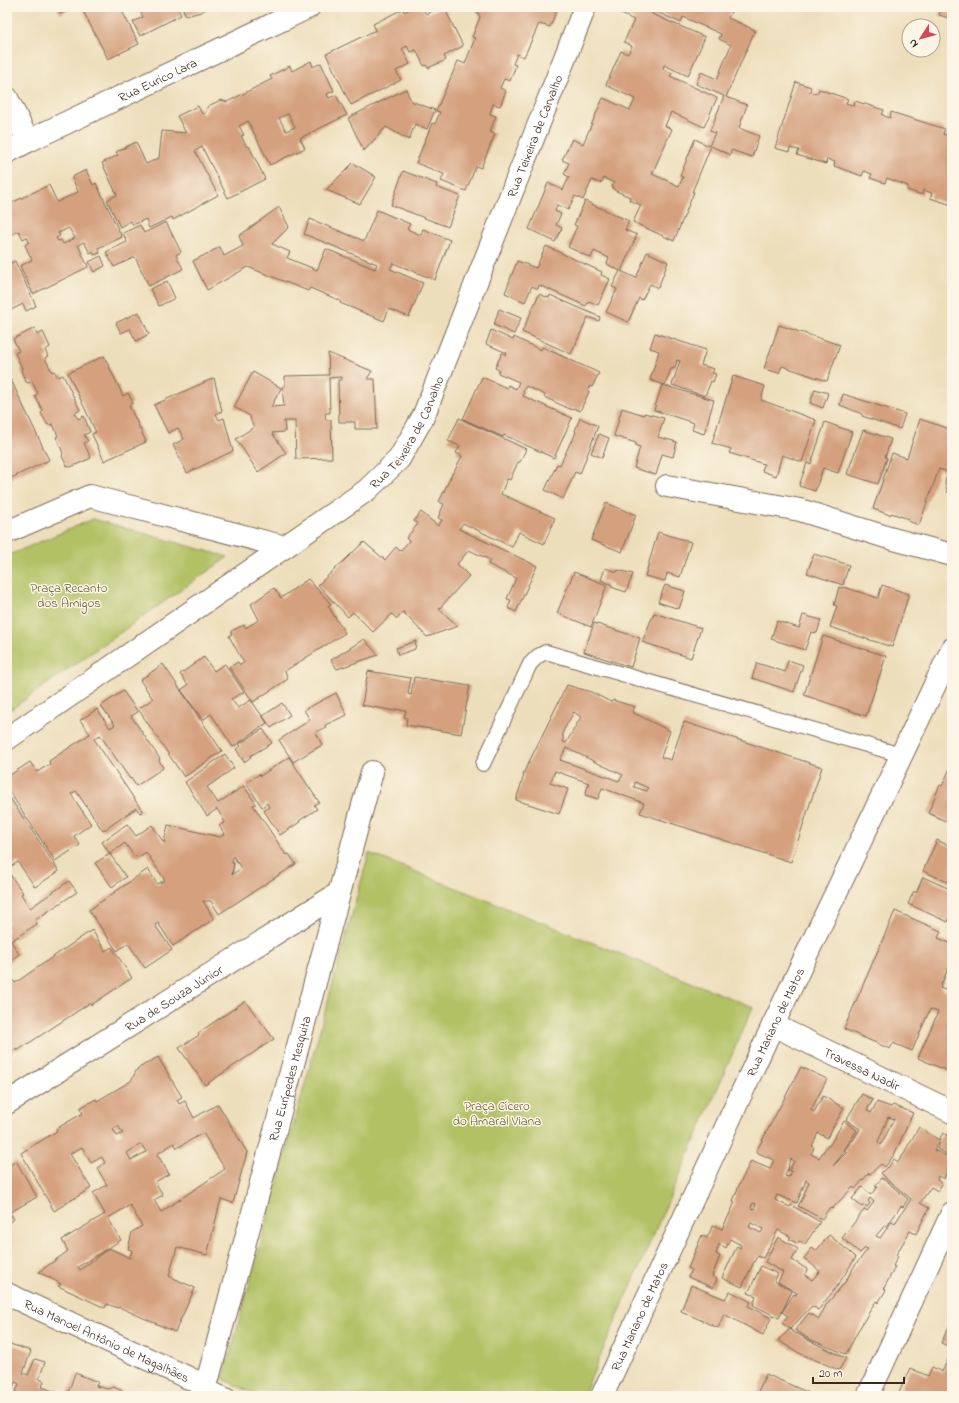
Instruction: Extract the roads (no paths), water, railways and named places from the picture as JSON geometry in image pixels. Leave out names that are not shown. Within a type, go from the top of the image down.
[{"type":"street","name":"Rua Eurico Lara","points":[[7,152],[309,7]]},
{"type":"street","name":"Rua Teixeira de Carvalho","points":[[285,547],[367,490],[399,459],[423,416],[585,7]]},
{"type":"street","points":[[7,98],[28,141]]},
{"type":"street","points":[[667,486],[800,510],[886,537],[952,555]]},
{"type":"street","points":[[7,532],[90,496],[285,547]]},
{"type":"street","points":[[7,739],[285,547]]},
{"type":"street","name":"Rua Mariano de Matos","points":[[602,1396],[772,1025],[952,649]]},
{"type":"street","name":"Rua Eurípedes Mesquita","points":[[206,1386],[372,772]]},
{"type":"street","name":"Rua de Souza Júnior","points":[[7,1103],[339,893]]},
{"type":"street","name":"Travessa Nadir","points":[[772,1025],[952,1112]]},
{"type":"street","points":[[868,1396],[952,1213]]},
{"type":"street","name":"Rua Manoel Antônio de Magalhães","points":[[7,1294],[206,1386]]},
{"type":"lane","points":[[482,764],[530,664],[538,656],[546,652],[901,755]]},
{"type":"lane","name":"Rua Manoel Antônio de Magalhães","points":[[206,1386],[228,1396]]},
{"type":"park label","name":"Praça Recanto dos Amigos","points":[[69,594]]},
{"type":"park label","name":"Praça Cícero do Amaral Viana","points":[[497,1112]]}]
